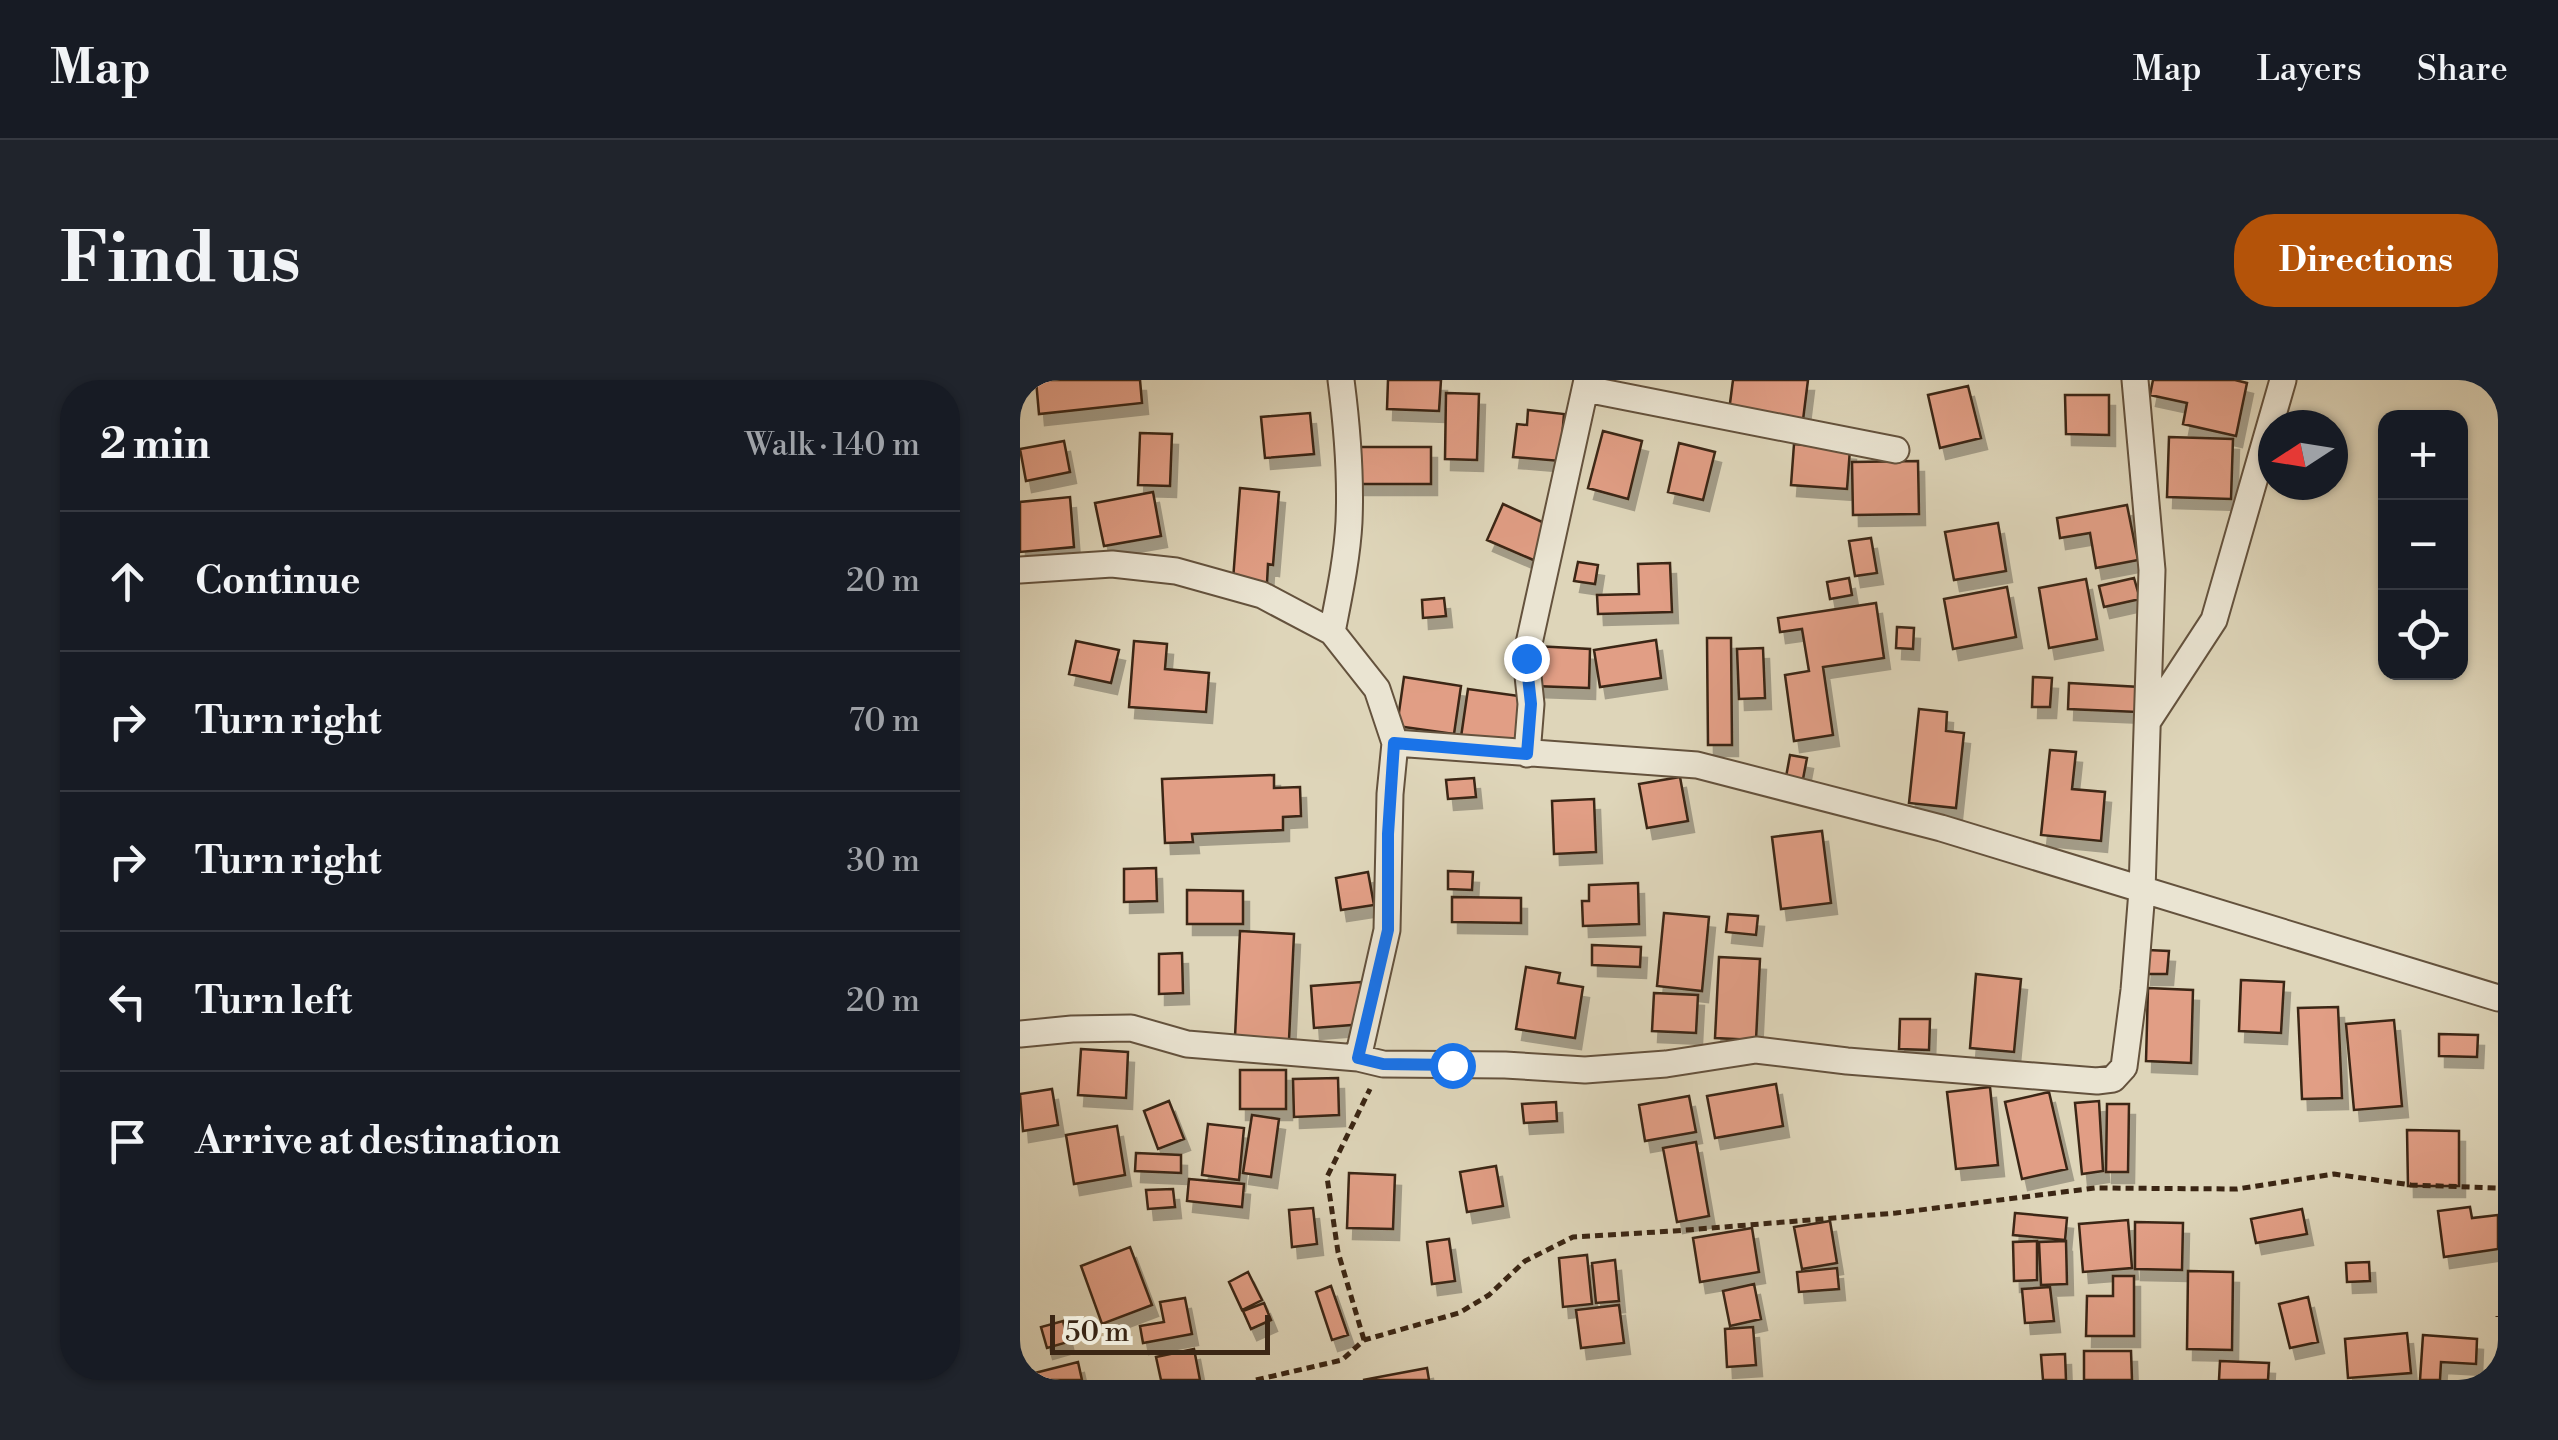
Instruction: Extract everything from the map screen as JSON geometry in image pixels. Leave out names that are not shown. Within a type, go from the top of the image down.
[{"type":"street","points":[[1332,632],[1349,522],[1346,418],[1340,380]]},
{"type":"street","points":[[1020,1034],[1131,1028],[1187,1044],[1371,1061],[1585,1070],[1666,1064],[1756,1050],[1977,1072],[2113,1079],[2124,1067],[2142,890],[2152,570],[2135,380]]},
{"type":"street","points":[[2147,723],[2214,620],[2282,380]]},
{"type":"street","points":[[1527,754],[1531,704],[1526,658],[1587,384],[1896,450]]},
{"type":"street","points":[[1020,570],[1112,564],[1176,571],[1262,595],[1332,632],[1377,689],[1394,743],[1388,834],[1388,930],[1371,1061]]},
{"type":"street","points":[[1394,743],[1697,765],[1941,828],[2498,998]]},
{"type":"path","points":[[1364,1340],[1338,1252],[1326,1177],[1371,1061]]},
{"type":"path","points":[[1256,1380],[1342,1360],[1364,1340],[1459,1313],[1490,1294],[1525,1261],[1574,1236],[1896,1213],[2095,1188],[2237,1189],[2334,1174],[2411,1186],[2498,1188]]},
{"type":"building","points":[[1036,380],[1140,380],[1142,403],[1039,414]]},
{"type":"building","points":[[1388,380],[1441,380],[1439,411],[1387,409]]},
{"type":"building","points":[[1733,380],[1808,380],[1803,420],[1729,411]]},
{"type":"building","points":[[2153,380],[2247,383],[2236,436],[2183,424],[2187,403],[2150,395]]},
{"type":"building","points":[[1968,386],[1981,438],[1940,448],[1928,395]]},
{"type":"building","points":[[1446,393],[1479,394],[1477,460],[1445,459]]},
{"type":"building","points":[[2065,395],[2109,395],[2109,435],[2066,434]]},
{"type":"building","points":[[1528,410],[1564,414],[1560,461],[1513,457],[1517,424],[1527,425]]},
{"type":"building","points":[[1310,413],[1314,454],[1265,458],[1261,417]]},
{"type":"building","points":[[1603,431],[1642,441],[1628,499],[1588,488]]},
{"type":"building","points":[[1140,433],[1172,434],[1170,486],[1138,485]]},
{"type":"building","points":[[2169,437],[2233,439],[2231,499],[2167,497]]},
{"type":"building","points":[[1064,441],[1070,472],[1026,481],[1020,449]]},
{"type":"building","points":[[1679,443],[1715,452],[1703,500],[1668,492]]},
{"type":"building","points":[[1794,444],[1850,449],[1847,489],[1791,485]]},
{"type":"building","points":[[1354,447],[1431,447],[1431,484],[1353,484]]},
{"type":"building","points":[[1918,461],[1919,514],[1853,515],[1852,462]]},
{"type":"building","points":[[1240,488],[1279,492],[1273,565],[1268,564],[1267,583],[1233,580]]},
{"type":"building","points":[[1153,492],[1161,536],[1104,546],[1095,503]]},
{"type":"building","points":[[1070,497],[1074,547],[1020,552],[1020,502]]},
{"type":"building","points":[[1503,504],[1553,527],[1538,562],[1487,540]]},
{"type":"building","points":[[2127,505],[2138,560],[2096,568],[2090,533],[2060,538],[2057,518]]},
{"type":"building","points":[[1998,523],[2006,571],[1954,580],[1945,532]]},
{"type":"building","points":[[1871,538],[1877,573],[1855,576],[1849,541]]},
{"type":"building","points":[[1578,562],[1598,565],[1595,584],[1574,581]]},
{"type":"building","points":[[1670,563],[1672,612],[1598,614],[1597,595],[1639,594],[1638,564]]},
{"type":"building","points":[[1849,578],[1852,595],[1830,599],[1827,582]]},
{"type":"building","points":[[2134,578],[2140,599],[2104,607],[2099,586]]},
{"type":"building","points":[[2086,579],[2097,639],[2049,648],[2039,588]]},
{"type":"building","points":[[2007,587],[2016,637],[1953,649],[1944,599]]},
{"type":"building","points":[[1444,598],[1446,616],[1423,618],[1422,600]]},
{"type":"building","points":[[1876,603],[1884,658],[1823,667],[1833,735],[1794,741],[1785,675],[1809,671],[1802,629],[1780,632],[1778,618]]},
{"type":"building","points":[[1897,627],[1914,628],[1913,649],[1896,648]]},
{"type":"building","points":[[1707,638],[1731,638],[1732,745],[1708,745]]},
{"type":"building","points":[[1656,640],[1661,678],[1600,687],[1594,650]]},
{"type":"building","points":[[1076,641],[1119,650],[1111,683],[1069,674]]},
{"type":"building","points":[[1134,641],[1167,644],[1165,669],[1209,673],[1206,712],[1129,707]]},
{"type":"building","points":[[1535,646],[1590,649],[1589,688],[1534,686]]},
{"type":"building","points":[[1763,648],[1765,698],[1739,699],[1737,649]]},
{"type":"building","points":[[1404,677],[1461,686],[1454,734],[1397,726]]},
{"type":"building","points":[[2033,677],[2052,678],[2050,707],[2032,707]]},
{"type":"building","points":[[2069,683],[2140,687],[2138,712],[2068,709]]},
{"type":"building","points":[[1468,689],[1526,697],[1519,746],[1461,737]]},
{"type":"building","points":[[1919,709],[1947,712],[1946,731],[1964,733],[1956,808],[1909,803]]},
{"type":"building","points":[[2050,750],[2076,752],[2072,789],[2105,792],[2101,841],[2041,835]]},
{"type":"building","points":[[1790,755],[1807,758],[1803,779],[1786,777]]},
{"type":"building","points":[[1274,775],[1274,788],[1300,787],[1301,816],[1283,817],[1283,830],[1192,834],[1193,842],[1165,843],[1162,779]]},
{"type":"building","points":[[1680,777],[1688,821],[1647,828],[1639,784]]},
{"type":"building","points":[[1474,778],[1476,797],[1448,799],[1446,780]]},
{"type":"building","points":[[1594,799],[1596,852],[1554,854],[1552,801]]},
{"type":"building","points":[[1822,831],[1831,903],[1781,909],[1772,837]]},
{"type":"building","points":[[1156,868],[1157,901],[1124,902],[1124,869]]},
{"type":"building","points":[[1448,871],[1473,872],[1472,890],[1448,889]]},
{"type":"building","points":[[1368,872],[1374,905],[1341,910],[1336,878]]},
{"type":"building","points":[[1638,883],[1639,924],[1583,926],[1582,901],[1589,901],[1589,885]]},
{"type":"building","points":[[1187,890],[1243,891],[1243,924],[1187,924]]},
{"type":"building","points":[[1452,897],[1521,898],[1521,923],[1452,922]]},
{"type":"building","points":[[1664,913],[1709,917],[1702,991],[1657,986]]},
{"type":"building","points":[[1728,914],[1758,916],[1756,935],[1726,932]]},
{"type":"building","points":[[1240,931],[1294,934],[1289,1040],[1235,1037]]},
{"type":"building","points":[[1592,945],[1641,947],[1640,967],[1592,965]]},
{"type":"building","points":[[2147,950],[2169,951],[2167,974],[2145,974]]},
{"type":"building","points":[[1182,953],[1183,993],[1159,994],[1159,954]]},
{"type":"building","points":[[1719,957],[1760,959],[1756,1040],[1715,1038]]},
{"type":"building","points":[[1526,967],[1560,973],[1558,983],[1583,987],[1575,1038],[1516,1029]]},
{"type":"building","points":[[1976,974],[2021,979],[2014,1052],[1970,1048]]},
{"type":"building","points":[[2241,980],[2284,982],[2281,1033],[2239,1031]]},
{"type":"building","points":[[1361,982],[1364,1024],[1314,1028],[1311,986]]},
{"type":"building","points":[[2148,988],[2193,990],[2191,1063],[2146,1061]]},
{"type":"building","points":[[1654,993],[1698,995],[1696,1033],[1652,1031]]},
{"type":"building","points":[[2338,1007],[2342,1098],[2302,1099],[2298,1008]]},
{"type":"building","points":[[1900,1019],[1930,1019],[1929,1050],[1899,1049]]},
{"type":"building","points":[[2394,1020],[2402,1106],[2354,1110],[2346,1024]]},
{"type":"building","points":[[2439,1034],[2478,1035],[2477,1057],[2439,1056]]},
{"type":"building","points":[[1081,1049],[1128,1052],[1126,1098],[1078,1095]]},
{"type":"building","points":[[1240,1070],[1286,1070],[1286,1109],[1240,1109]]},
{"type":"building","points":[[1338,1078],[1339,1115],[1294,1117],[1293,1079]]},
{"type":"building","points":[[1776,1084],[1783,1126],[1715,1138],[1707,1096]]},
{"type":"building","points":[[1990,1087],[1998,1165],[1956,1169],[1947,1092]]},
{"type":"building","points":[[1052,1089],[1058,1125],[1023,1131],[1020,1094]]},
{"type":"building","points":[[2049,1092],[2067,1169],[2022,1179],[2005,1102]]},
{"type":"building","points":[[1689,1096],[1696,1132],[1645,1141],[1639,1105]]},
{"type":"building","points":[[1169,1101],[1184,1139],[1158,1149],[1144,1111]]},
{"type":"building","points":[[2099,1101],[2103,1171],[2082,1174],[2075,1103]]},
{"type":"building","points":[[1556,1102],[1557,1121],[1524,1123],[1522,1104]]},
{"type":"building","points":[[2107,1104],[2129,1104],[2128,1172],[2106,1172]]},
{"type":"building","points":[[1252,1115],[1279,1119],[1271,1177],[1243,1173]]},
{"type":"building","points":[[1208,1124],[1244,1128],[1239,1180],[1202,1175]]},
{"type":"building","points":[[1117,1126],[1125,1175],[1074,1184],[1066,1135]]},
{"type":"building","points":[[2407,1130],[2459,1131],[2459,1186],[2408,1186]]},
{"type":"building","points":[[1696,1142],[1709,1216],[1677,1222],[1663,1148]]},
{"type":"building","points":[[1136,1153],[1181,1155],[1181,1173],[1135,1171]]},
{"type":"building","points":[[1496,1166],[1503,1206],[1467,1212],[1460,1172]]},
{"type":"building","points":[[1349,1173],[1395,1175],[1393,1229],[1347,1228]]},
{"type":"building","points":[[1189,1179],[1244,1184],[1242,1207],[1187,1201]]},
{"type":"building","points":[[1173,1189],[1175,1207],[1148,1209],[1146,1190]]},
{"type":"building","points":[[2470,1207],[2472,1218],[2498,1215],[2498,1249],[2444,1257],[2438,1211]]},
{"type":"building","points":[[1313,1208],[1317,1244],[1292,1247],[1289,1210]]},
{"type":"building","points":[[2302,1209],[2307,1234],[2256,1243],[2251,1219]]},
{"type":"building","points":[[2015,1213],[2067,1218],[2065,1240],[2013,1235]]},
{"type":"building","points":[[2128,1220],[2132,1268],[2083,1272],[2079,1224]]},
{"type":"building","points":[[1830,1221],[1837,1263],[1802,1269],[1794,1227]]},
{"type":"building","points":[[2135,1222],[2183,1223],[2182,1270],[2135,1269]]},
{"type":"building","points":[[1752,1228],[1759,1272],[1700,1282],[1693,1238]]},
{"type":"building","points":[[1449,1239],[1455,1281],[1432,1284],[1427,1242]]},
{"type":"building","points":[[2037,1241],[2037,1280],[2014,1281],[2013,1242]]},
{"type":"building","points":[[2066,1241],[2067,1284],[2041,1285],[2039,1242]]},
{"type":"building","points":[[1130,1247],[1152,1305],[1102,1324],[1081,1266]]},
{"type":"building","points":[[1587,1255],[1592,1304],[1563,1307],[1559,1258]]},
{"type":"building","points":[[1615,1260],[1619,1301],[1596,1303],[1592,1263]]},
{"type":"building","points":[[2369,1262],[2370,1281],[2347,1282],[2346,1263]]},
{"type":"building","points":[[1837,1268],[1839,1289],[1799,1292],[1797,1272]]},
{"type":"building","points":[[2188,1271],[2233,1272],[2232,1350],[2187,1349]]},
{"type":"building","points":[[1248,1272],[1262,1300],[1242,1310],[1229,1282]]},
{"type":"building","points":[[2113,1276],[2134,1276],[2134,1336],[2086,1336],[2087,1296],[2113,1296]]},
{"type":"building","points":[[1754,1284],[1761,1319],[1730,1326],[1723,1291]]},
{"type":"building","points":[[1331,1286],[1348,1335],[1332,1340],[1316,1292]]},
{"type":"building","points":[[2050,1287],[2054,1321],[2025,1323],[2022,1289]]},
{"type":"building","points":[[2308,1297],[2318,1342],[2290,1348],[2279,1304]]},
{"type":"building","points":[[1185,1298],[1192,1334],[1143,1343],[1140,1326],[1164,1322],[1160,1302]]},
{"type":"building","points":[[1264,1303],[1271,1320],[1251,1329],[1243,1311]]},
{"type":"building","points":[[1619,1305],[1624,1343],[1581,1348],[1576,1310]]},
{"type":"building","points":[[1063,1321],[1068,1342],[1047,1348],[1041,1327]]},
{"type":"building","points":[[1753,1327],[1756,1365],[1727,1367],[1725,1329]]},
{"type":"building","points":[[2407,1333],[2411,1373],[2348,1378],[2345,1339]]},
{"type":"building","points":[[2423,1335],[2477,1339],[2476,1364],[2441,1362],[2440,1380],[2420,1380]]},
{"type":"building","points":[[1194,1349],[1200,1380],[1161,1380],[1156,1357]]},
{"type":"building","points":[[2084,1351],[2131,1351],[2132,1380],[2084,1380]]},
{"type":"building","points":[[2065,1354],[2066,1380],[2043,1380],[2041,1355]]},
{"type":"building","points":[[2220,1361],[2269,1363],[2268,1380],[2219,1380]]},
{"type":"building","points":[[1078,1362],[1082,1380],[1028,1380],[1027,1375]]},
{"type":"building","points":[[1427,1368],[1429,1380],[1363,1380]]},
{"type":"route","points":[[1452,1065],[1383,1064],[1358,1058],[1388,930],[1388,834],[1394,743],[1527,754],[1531,704],[1526,658]]}]
